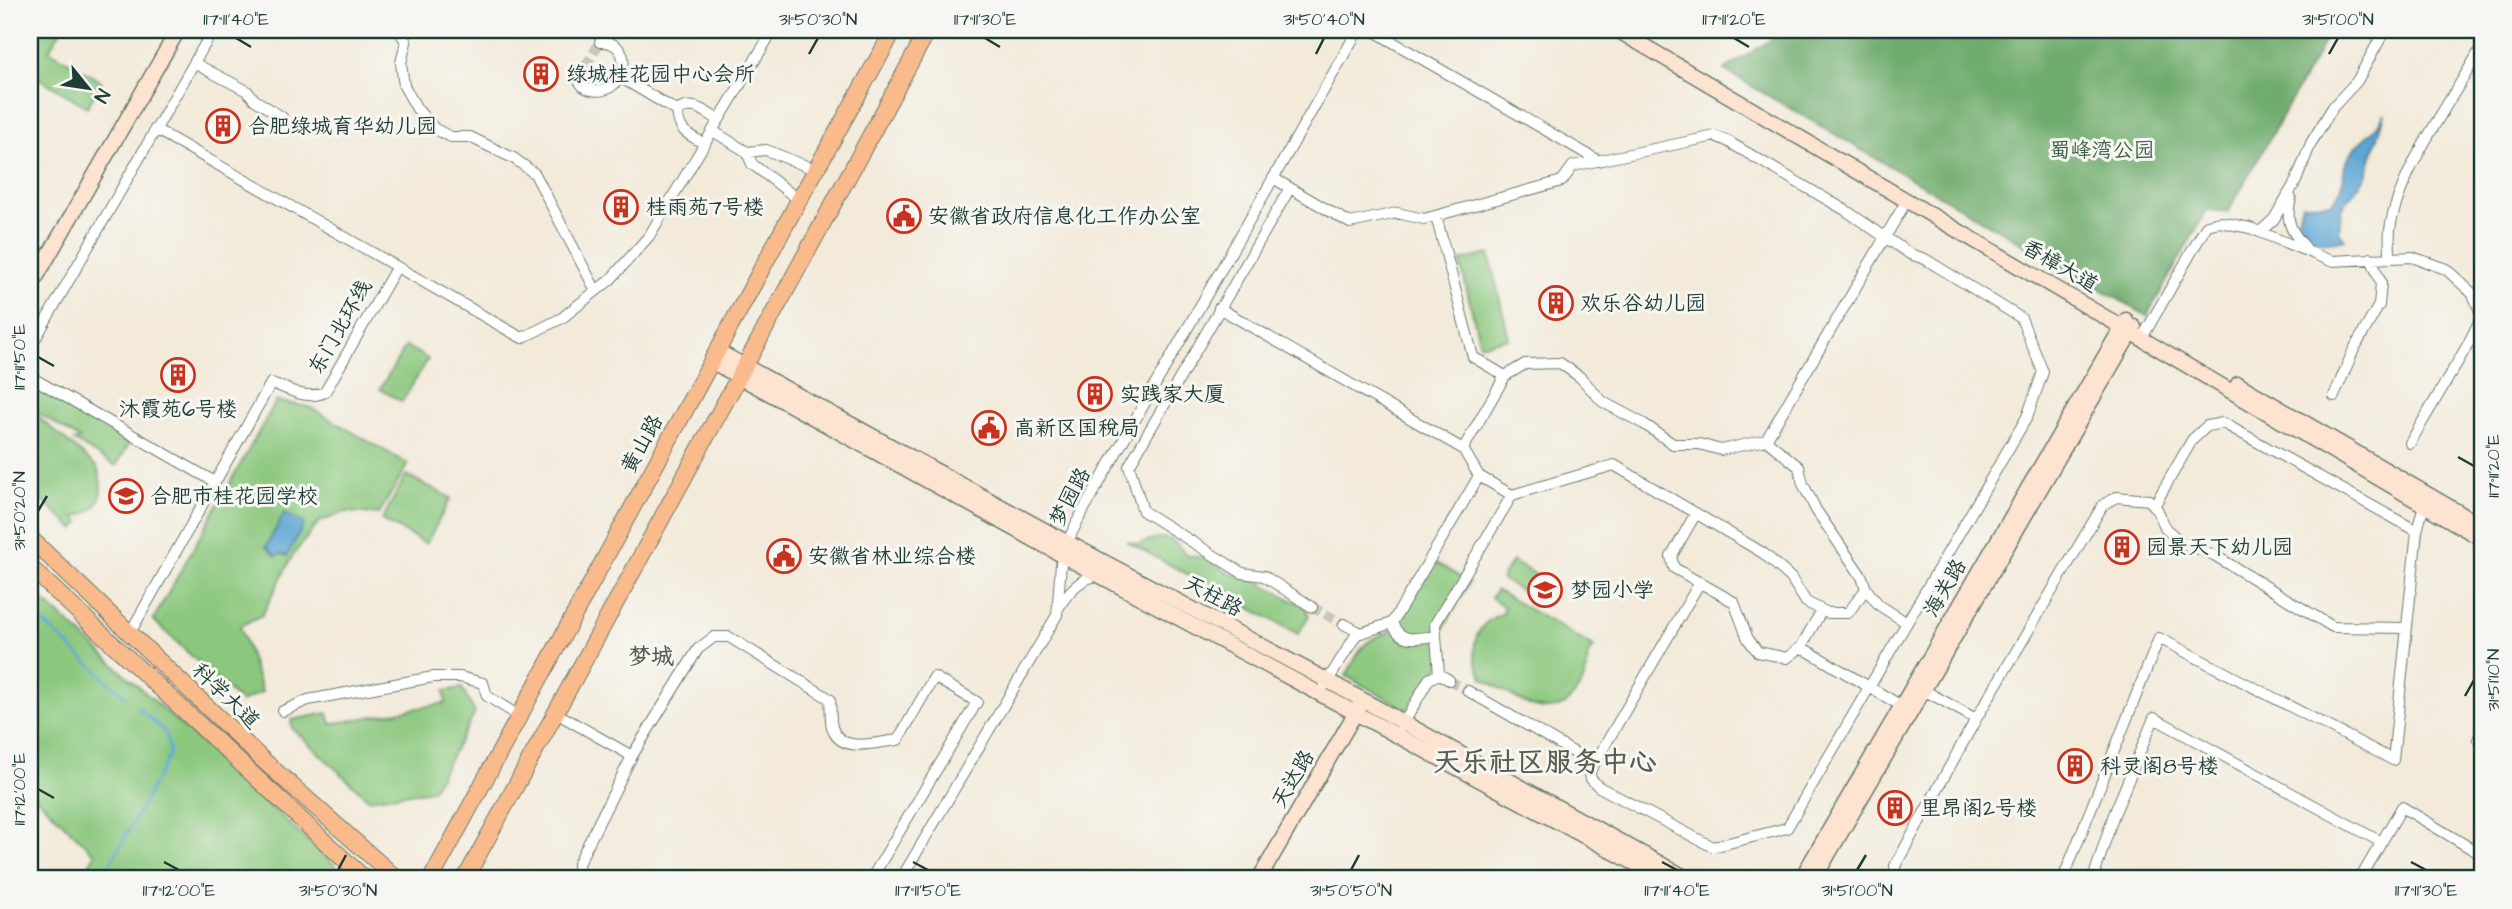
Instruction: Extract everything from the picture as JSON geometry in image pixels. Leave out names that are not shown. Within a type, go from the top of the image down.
[{"type":"main road","name":"黄山路","points":[[431,879],[894,30]]},
{"type":"main road","points":[[465,879],[928,30]]},
{"type":"main road","name":"科学大道","points":[[30,538],[264,761],[397,879]]},
{"type":"main road","name":"科学大道","points":[[30,567],[366,879]]},
{"type":"street","points":[[30,288],[178,30]]},
{"type":"street","points":[[30,353],[30,348],[213,30]]},
{"type":"street","points":[[399,30],[406,42],[401,63],[404,86],[417,109],[435,129],[450,137],[470,138],[515,159],[535,174],[596,291]]},
{"type":"street","points":[[155,128],[522,338],[562,318],[611,279],[649,236],[773,30]]},
{"type":"street","name":"梦园路","points":[[901,879],[1059,608],[1065,549],[1079,518],[1358,30]]},
{"type":"street","points":[[1373,30],[1599,161]]},
{"type":"street","name":"香樟大道","points":[[1617,30],[2134,329]]},
{"type":"street","name":"香樟大道","points":[[1629,30],[2426,499],[2482,526]]},
{"type":"street","points":[[2308,251],[2290,231],[2287,213],[2296,181],[2311,143],[2333,107],[2357,81],[2385,30]]},
{"type":"street","points":[[578,79],[587,89],[599,91],[612,88],[620,77],[625,64],[623,53],[614,45],[600,42]]},
{"type":"street","points":[[2389,257],[2390,229],[2403,188],[2425,144],[2482,46]]},
{"type":"street","points":[[194,63],[247,91],[255,100],[282,117]]},
{"type":"street","points":[[620,77],[677,111]]},
{"type":"street","points":[[677,111],[689,105],[698,107],[719,120]]},
{"type":"street","points":[[677,111],[678,124],[686,134],[705,144]]},
{"type":"street","points":[[713,131],[747,152],[752,164],[799,200]]},
{"type":"street","points":[[1273,177],[1350,223],[1398,213],[1424,219],[1562,181],[1573,166],[1715,136],[1845,210],[1910,254],[1925,259],[2021,318],[2043,372],[2027,417],[1787,828],[1713,848],[1599,787],[1591,779],[1587,760],[1468,691]]},
{"type":"street","points":[[747,152],[766,149],[816,170]]},
{"type":"street","points":[[2260,232],[2274,219],[2296,181]]},
{"type":"street","points":[[1290,188],[1129,466],[1143,511],[1242,573],[1265,576],[1312,607]]},
{"type":"street","points":[[1463,449],[1506,376],[1525,364],[1560,363],[1580,377],[1603,402],[1644,424],[1673,444],[1699,444],[1721,450],[1766,440],[1907,200]]},
{"type":"street","points":[[1436,216],[1474,357],[1506,376]]},
{"type":"street","points":[[2134,329],[2207,225],[2220,222],[2260,232],[2332,261],[2412,257],[2446,269],[2473,294],[2482,316],[2410,443]]},
{"type":"street","points":[[2334,396],[2354,349],[2379,305],[2381,283],[2371,258]]},
{"type":"street","name":"东门北环线","points":[[215,482],[271,383],[303,396],[314,397],[325,392],[396,268]]},
{"type":"street","points":[[1219,308],[1463,449],[1479,476],[1512,495]]},
{"type":"street","name":"海关路","points":[[1814,879],[1919,687],[2134,329]]},
{"type":"street","name":"天柱路","points":[[714,356],[1065,549],[1688,879]]},
{"type":"street","points":[[30,370],[36,380],[215,482],[130,633]]},
{"type":"street","points":[[2154,506],[2192,440],[2207,426],[2224,423],[2417,531]]},
{"type":"street","points":[[1766,440],[1799,467],[1816,510],[1862,577],[1866,589],[1880,604],[1907,623]]},
{"type":"street","points":[[1400,728],[1429,678],[1444,677],[1434,624],[1512,495],[1614,465],[1763,553],[1791,578],[1806,602],[1828,613],[1848,613],[1866,589]]},
{"type":"street","points":[[1344,624],[1362,634],[1392,623],[1479,476]]},
{"type":"street","points":[[1896,879],[1895,866],[1976,719],[2103,505],[2116,497],[2149,500],[2166,529],[2181,542],[2214,555],[2333,627],[2405,628]]},
{"type":"street","points":[[2063,879],[2159,638],[2393,760],[2417,531],[2426,499]]},
{"type":"street","name":"香樟大道","points":[[2426,499],[2482,539]]},
{"type":"street","points":[[1696,513],[1671,557],[1674,568],[1734,601],[1748,639],[1758,652],[1787,658],[1801,648],[1822,610]]},
{"type":"street","name":"天柱路","points":[[1065,549],[1099,575],[1324,687]]},
{"type":"street","points":[[1059,608],[1068,593],[1080,581],[1099,575]]},
{"type":"street","points":[[1590,771],[1700,582]]},
{"type":"street","points":[[1392,623],[1396,633],[1403,637],[1436,636]]},
{"type":"street","points":[[1324,687],[1358,632]]},
{"type":"street","points":[[579,879],[578,864],[632,756],[698,649],[714,638],[729,637],[830,699],[832,729],[849,745],[898,740],[934,677],[977,702],[875,878]]},
{"type":"street","points":[[1801,648],[1907,709]]},
{"type":"street","points":[[282,711],[308,700],[433,677],[460,677],[483,683],[487,696],[519,716]]},
{"type":"street","points":[[1919,687],[1976,719]]},
{"type":"street","name":"天达路","points":[[1259,879],[1364,709]]},
{"type":"street","name":"天达路","points":[[1270,879],[1364,709]]},
{"type":"street","name":"海关路","points":[[1801,879],[1907,709]]},
{"type":"street","points":[[556,713],[632,756]]},
{"type":"street","points":[[2093,879],[2113,817],[2154,718],[2381,842]]},
{"type":"street","name":"天柱路","points":[[1400,728],[1664,879]]},
{"type":"street","points":[[2482,731],[2478,740],[2482,743]]},
{"type":"street","points":[[2360,879],[2402,807],[2482,855]]},
{"type":"green space","points":[[30,30],[61,30],[49,50],[102,82],[87,107],[30,73]]},
{"type":"green space","name":"蜀峰湾公园","points":[[1786,30],[2331,30],[2228,212],[2207,210],[2147,316],[1724,70]]},
{"type":"green space","points":[[1489,254],[1509,338],[1480,345],[1460,261]]},
{"type":"green space","points":[[406,346],[428,359],[402,402],[380,389]]},
{"type":"green space","points":[[30,381],[131,440],[116,466],[74,441],[80,439],[30,408]]},
{"type":"green space","points":[[276,401],[309,407],[408,464],[379,514],[345,512],[319,522],[293,555],[262,615],[240,626],[262,692],[241,702],[153,620]]},
{"type":"green space","points":[[30,410],[97,467],[101,484],[100,498],[91,510],[75,517],[80,522],[74,529],[30,489]]},
{"type":"green space","points":[[406,475],[451,498],[426,544],[382,520]]},
{"type":"green space","points":[[1160,538],[1173,541],[1187,555],[1208,559],[1227,572],[1261,583],[1306,608],[1309,616],[1298,634],[1126,541],[1138,544]]},
{"type":"green space","points":[[1433,561],[1469,582],[1441,633],[1444,657],[1418,703],[1408,710],[1346,676],[1367,643],[1391,631]]},
{"type":"green space","points":[[1512,561],[1547,581],[1537,600],[1501,579]]},
{"type":"green space","points":[[30,588],[350,879],[81,879],[95,854],[30,791]]},
{"type":"green space","points":[[1496,590],[1594,647],[1587,657],[1584,680],[1566,703],[1555,708],[1532,706],[1484,679],[1476,658],[1476,639],[1485,624],[1504,613],[1503,606],[1491,598]]},
{"type":"green space","points":[[462,688],[475,713],[432,790],[368,799],[292,728],[291,720],[328,713],[331,724],[446,703],[444,691]]},
{"type":"water","points":[[2385,114],[2366,176],[2341,209],[2339,232],[2345,239],[2325,241],[2304,235],[2298,218],[2302,204],[2332,203],[2342,187],[2345,165],[2355,147],[2373,131]]},
{"type":"water","points":[[284,513],[304,524],[287,556],[276,556],[266,547]]},
{"type":"waterway","points":[[30,611],[125,696]]},
{"type":"waterway","points":[[102,879],[170,754],[166,733],[137,707]]},
{"type":"tunnel","points":[[578,79],[600,42]]},
{"type":"tunnel","points":[[1312,607],[1344,624]]},
{"type":"tunnel","points":[[1449,680],[1468,691]]},
{"type":"place","name":"绿城桂花园中心会所","points":[[541,74]]},
{"type":"place","name":"合肥绿城育华幼儿园","points":[[223,126]]},
{"type":"place","name":"桂雨苑7号楼","points":[[621,207]]},
{"type":"place","name":"安徽省政府信息化工作办公室","points":[[904,216]]},
{"type":"place","name":"欢乐谷幼儿园","points":[[1556,303]]},
{"type":"place","name":"沐霞苑6号楼","points":[[178,375]]},
{"type":"place","name":"实践家大厦","points":[[1095,394]]},
{"type":"place","name":"高新区国税局","points":[[989,428]]},
{"type":"place","name":"合肥市桂花园学校","points":[[126,496]]},
{"type":"place","name":"园景天下幼儿园","points":[[2122,547]]},
{"type":"place","name":"安徽省林业综合楼","points":[[784,556]]},
{"type":"place","name":"梦园小学","points":[[1545,590]]},
{"type":"place","name":"科灵阁8号楼","points":[[2075,766]]},
{"type":"place","name":"里昂阁2号楼","points":[[1895,808]]},
{"type":"district","name":"梦城","points":[[651,657]]},
{"type":"district","name":"天乐社区服务中心","points":[[1545,762]]}]
